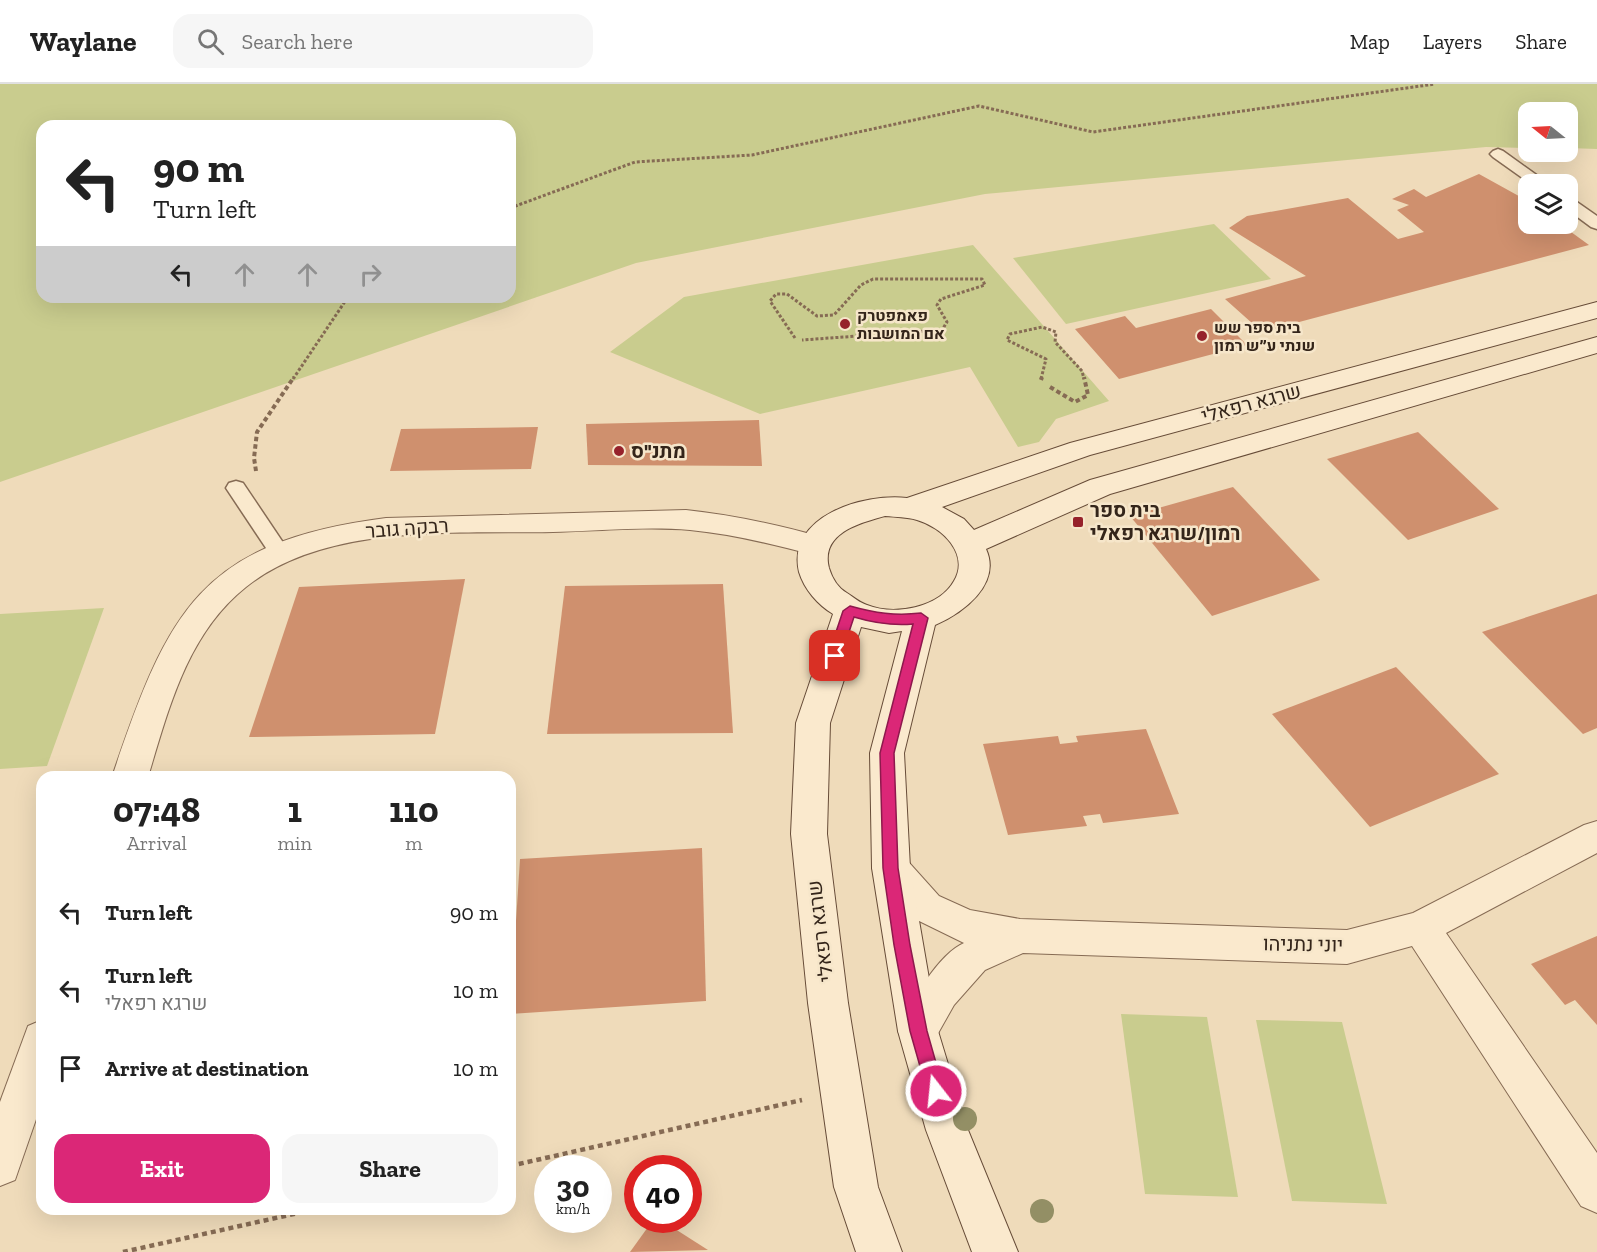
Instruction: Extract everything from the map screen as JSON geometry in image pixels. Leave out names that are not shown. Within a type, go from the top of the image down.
[{"type":"street","name":"שרגא רפאלי","points":[[909,508],[1080,449],[1597,310]]},
{"type":"street","name":"שרגא רפאלי","points":[[969,544],[1100,487],[1597,345]]},
{"type":"street","points":[[885,506],[909,508],[934,515],[954,527],[969,544],[975,561],[973,579],[963,596],[945,609],[921,618],[897,621],[850,611],[830,598],[816,582],[811,563],[814,545],[824,530],[841,518],[862,510],[885,506]]},
{"type":"street","name":"רבקה גובר","points":[[132,771],[160,688],[182,642],[203,609],[222,589],[240,575],[279,552],[318,538],[374,529],[651,520],[721,523],[814,545]]},
{"type":"street","name":"שרגא רפאלי","points":[[850,611],[813,723],[809,834],[828,1003],[856,1187],[879,1252]]},
{"type":"street","points":[[921,618],[887,753],[891,868],[918,1031],[947,1130],[995,1252]]},
{"type":"street","name":"יוני נתניהו","points":[[891,868],[926,907],[964,926],[1020,936],[1347,947],[1421,927],[1597,836]]},
{"type":"street","points":[[1421,927],[1597,1191]]},
{"type":"street","name":"יוני נתניהו","points":[[918,1031],[940,992],[971,958],[1020,936]]},
{"type":"street","points":[[0,1165],[36,1058]]},
{"type":"lane","points":[[1498,154],[1527,174]]},
{"type":"lane","points":[[1578,210],[1597,224]]},
{"type":"lane","points":[[236,488],[279,552]]},
{"type":"path","points":[[516,206],[635,162],[752,155],[979,106],[1093,132],[1435,84]]},
{"type":"path","points":[[795,338],[770,301],[776,294],[787,294],[818,316],[834,315],[861,285],[873,279],[982,279],[985,285],[941,299],[937,305],[947,321],[942,330],[802,340]]},
{"type":"path","points":[[257,480],[254,458],[256,432],[344,303]]},
{"type":"path","points":[[1041,380],[1047,359],[1007,340],[1010,333],[1042,327],[1056,332],[1055,342],[1082,371],[1088,395],[1075,402],[1050,387]]},
{"type":"path","points":[[516,1165],[841,1092]]},
{"type":"path","points":[[123,1252],[289,1215]]},
{"type":"green space","points":[[0,84],[1597,84],[1597,149],[1578,148],[1578,102],[1518,102],[1518,148],[1486,147],[985,194],[636,263],[0,482]]},
{"type":"green space","points":[[1214,224],[1271,279],[1066,324],[1013,258]]},
{"type":"green space","name":"פאמפטרק אם המושבות","points":[[973,245],[1109,401],[1056,419],[1039,442],[1018,447],[970,367],[760,414],[610,352],[684,297]]},
{"type":"green space","points":[[104,608],[47,766],[0,769],[0,614]]},
{"type":"green space","points":[[1121,1014],[1207,1017],[1238,1197],[1145,1194]]},
{"type":"green space","points":[[1256,1020],[1342,1022],[1387,1204],[1292,1201]]},
{"type":"building","points":[[1479,174],[1518,195],[1518,234],[1574,234],[1589,245],[1262,332],[1225,299],[1306,276],[1229,228],[1247,216],[1348,198],[1398,239],[1424,232],[1397,210],[1409,205],[1392,199],[1414,189],[1426,197]]},
{"type":"building","points":[[1211,309],[1247,345],[1119,379],[1075,329],[1125,316],[1136,328]]},
{"type":"building","points":[[759,420],[762,466],[588,465],[586,424]]},
{"type":"building","points":[[538,427],[531,469],[390,471],[401,429]]},
{"type":"building","points":[[1418,432],[1499,509],[1408,540],[1327,459]]},
{"type":"building","points":[[1233,487],[1320,580],[1212,616],[1130,516]]},
{"type":"building","points":[[465,579],[435,734],[249,737],[299,587]]},
{"type":"building","points":[[723,584],[733,733],[547,734],[565,586]]},
{"type":"building","points":[[1597,594],[1597,728],[1583,734],[1482,632]]},
{"type":"building","points":[[1396,667],[1499,774],[1370,827],[1272,714]]},
{"type":"building","points":[[1146,729],[1179,814],[1103,823],[1100,814],[1083,816],[1087,826],[1008,835],[983,744],[1058,736],[1060,744],[1078,742],[1076,736]]},
{"type":"building","points":[[702,848],[706,1001],[516,1014],[516,921],[520,859]]},
{"type":"building","points":[[1597,936],[1597,1025],[1575,1000],[1565,1005],[1531,964]]},
{"type":"building","points":[[644,1233],[681,1233],[708,1250],[630,1252]]},
{"type":"place","name":"פאמפטרק אם המושבות","points":[[845,324]]},
{"type":"place","name":"בית ספר שש שנתי ע״ש רמון","points":[[1202,336]]},
{"type":"place","name":"מתנ\"ס","points":[[619,451]]},
{"type":"place","name":"בית ספר רמון/שרגא רפאלי","points":[[1078,522]]},
{"type":"route","points":[[835,656],[850,611],[873,618],[897,621],[921,618],[887,753],[891,868],[902,945],[918,1031],[936,1091]]}]
